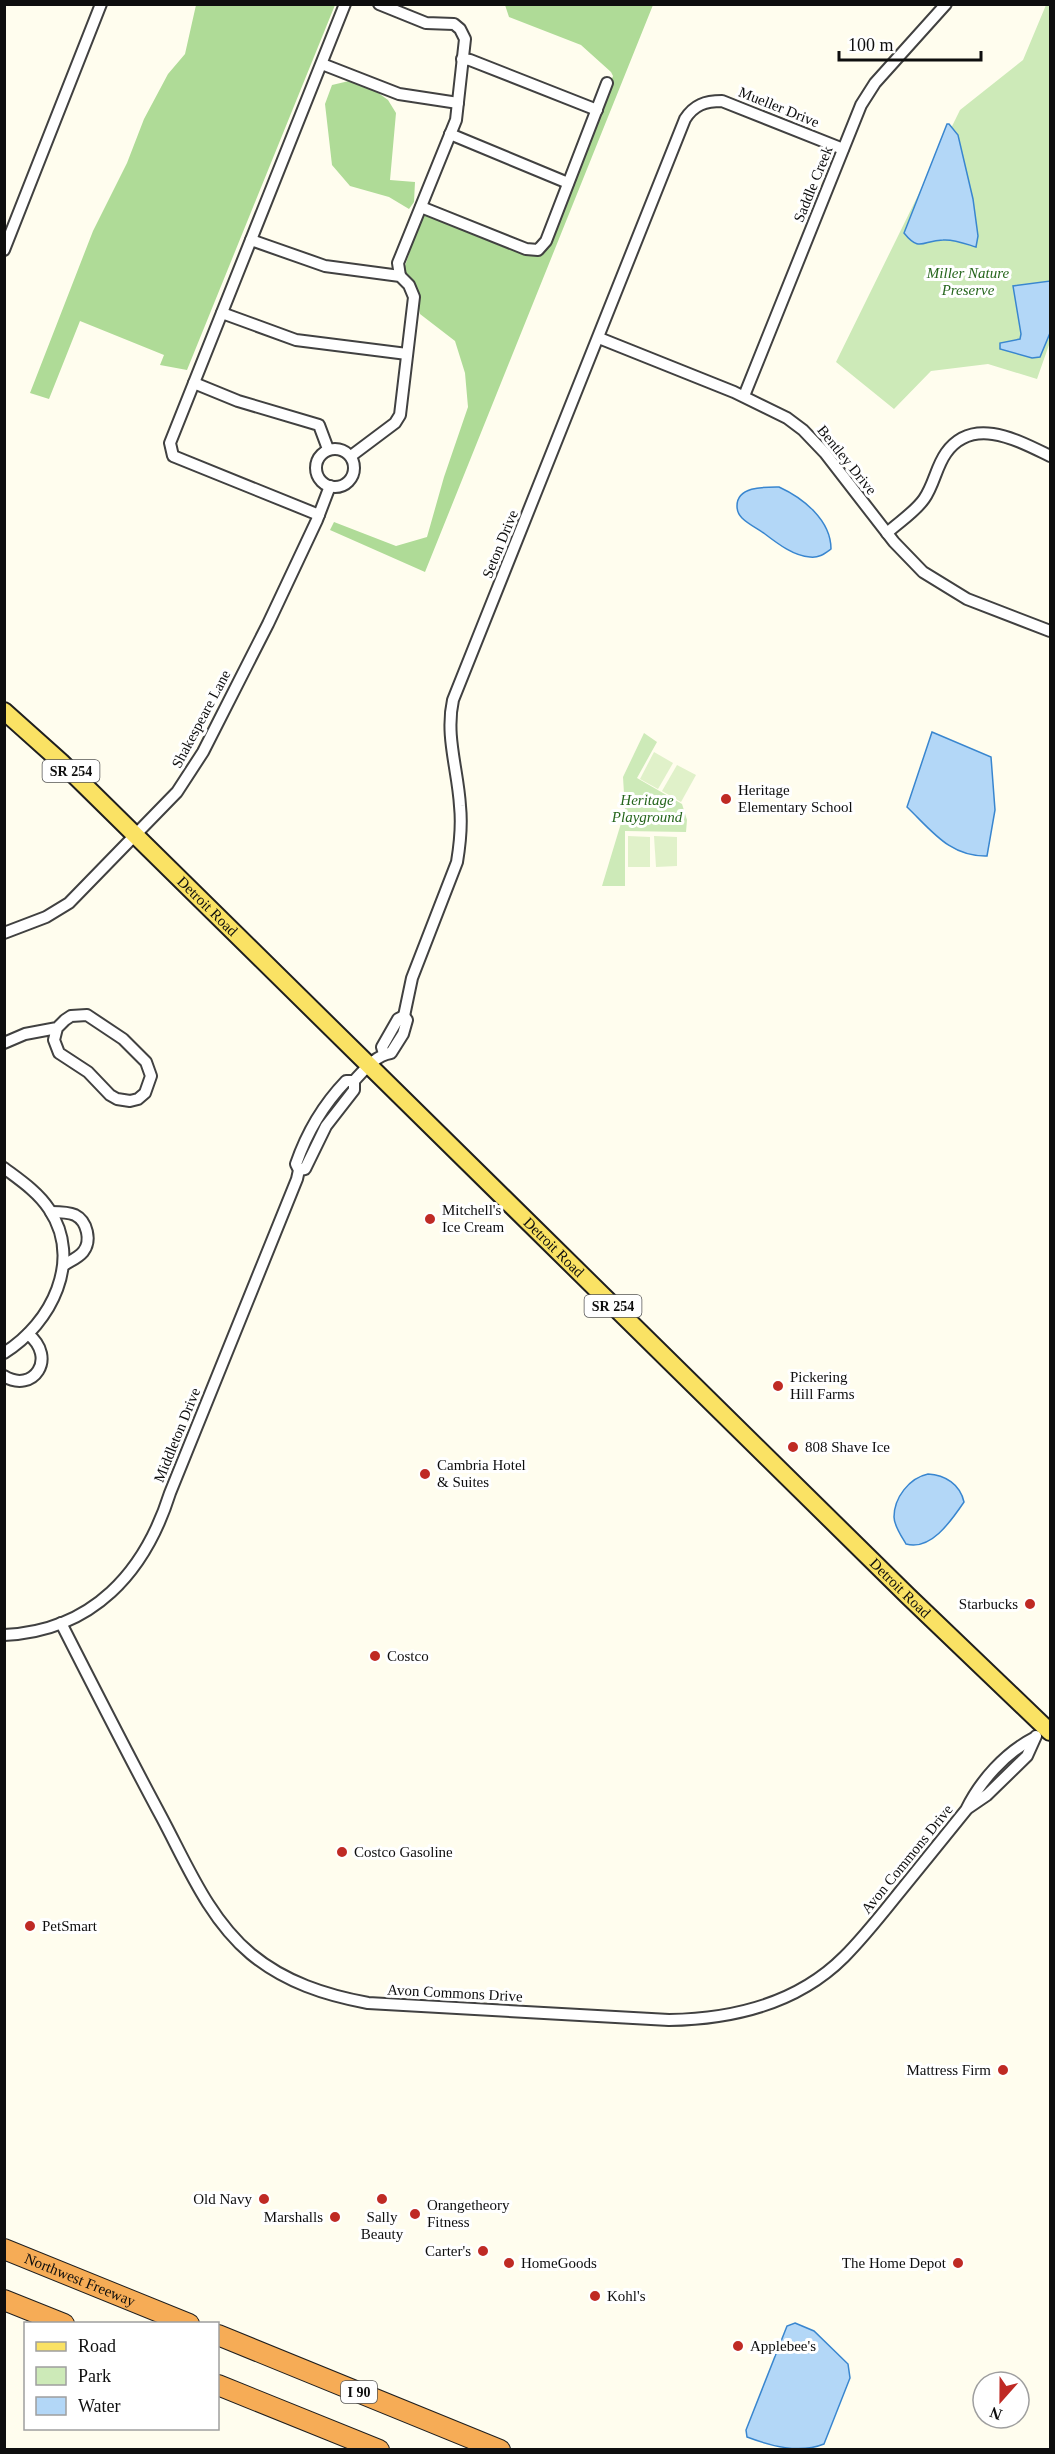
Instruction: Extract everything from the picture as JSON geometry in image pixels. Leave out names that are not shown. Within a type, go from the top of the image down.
[{"type":"highway","name":"Northwest Freeway","points":[[4,2249],[184,2322]]},
{"type":"highway","points":[[4,2300],[59,2322]]},
{"type":"highway","name":"I 90","points":[[219,2335],[500,2450]]},
{"type":"highway","points":[[219,2385],[379,2450]]},
{"type":"main road","name":"Detroit Road","points":[[4,711],[61,762],[908,1596],[1043,1732]]},
{"type":"street","points":[[4,250],[101,4]]},
{"type":"street","points":[[319,515],[173,456],[170,443],[345,4]]},
{"type":"street","points":[[351,456],[395,423],[400,415],[414,297],[400,276],[398,263],[456,120],[465,39],[460,29],[454,24],[426,23],[379,4]]},
{"type":"street","name":"Saddle Creek","points":[[744,396],[866,95],[946,4]]},
{"type":"street","points":[[462,59],[470,60],[597,110]]},
{"type":"street","points":[[322,64],[399,94],[458,103]]},
{"type":"street","points":[[421,207],[526,249],[538,250],[546,241],[607,83]]},
{"type":"street","name":"Mueller Drive","points":[[703,103],[722,101],[843,148]]},
{"type":"street","name":"Seton Drive","points":[[369,1065],[384,1054],[391,1053],[402,1035],[407,1020],[404,1016],[412,978],[454,870],[458,853],[460,807],[450,737],[453,700],[685,119],[690,112],[703,103]]},
{"type":"street","points":[[450,134],[568,183]]},
{"type":"street","points":[[251,240],[325,266],[400,276]]},
{"type":"street","points":[[222,313],[296,340],[407,354]]},
{"type":"street","name":"Bentley Drive","points":[[599,338],[744,396],[771,409],[803,429],[913,563],[947,588],[967,599],[1050,631]]},
{"type":"street","points":[[194,383],[238,401],[319,425],[328,450]]},
{"type":"street","points":[[887,533],[923,500],[946,453],[963,439],[979,434],[1002,435],[1050,456]]},
{"type":"street","points":[[340,449],[351,456],[355,469],[351,478],[343,485],[330,486],[319,478],[316,470],[320,456],[328,450],[340,449]]},
{"type":"street","name":"Shakespeare Lane","points":[[4,933],[54,913],[69,903],[177,792],[203,752],[319,515],[330,486]]},
{"type":"street","points":[[4,1043],[25,1034],[57,1028],[71,1016],[87,1015],[123,1039],[150,1069],[150,1085],[145,1093],[138,1099],[130,1101],[117,1099],[110,1095],[88,1072],[59,1053],[54,1040],[57,1028]]},
{"type":"street","name":"Middleton Drive","points":[[4,1635],[27,1632],[61,1623],[87,1609],[110,1593],[135,1567],[152,1541],[299,1170],[305,1169],[326,1126],[354,1090],[354,1081],[369,1065]]},
{"type":"street","points":[[4,1168],[42,1200],[51,1212],[62,1238],[64,1265],[51,1304],[28,1334],[4,1353]]},
{"type":"street","points":[[51,1212],[75,1215],[83,1222],[88,1234],[84,1252],[64,1265]]},
{"type":"street","points":[[4,1376],[21,1381],[33,1376],[39,1370],[43,1354],[39,1343],[28,1334]]},
{"type":"street","name":"Avon Commons Drive","points":[[61,1623],[111,1722],[217,1917],[251,1954],[279,1974],[338,1998],[368,2003],[669,2020],[704,2020],[753,2010],[805,1987],[843,1958],[862,1938],[966,1810],[978,1787],[1018,1746],[1043,1732]]},
{"type":"green space","points":[[196,5],[335,5],[187,370],[160,365],[164,355],[80,321],[49,399],[30,393],[93,231],[127,163],[144,119],[168,74],[185,54]]},
{"type":"green space","points":[[505,5],[653,5],[425,572],[330,530],[334,522],[396,546],[427,537],[444,477],[468,407],[465,373],[455,341],[420,314],[417,297],[404,269],[423,212],[538,254],[564,203],[613,76],[581,45],[509,17]]},
{"type":"green space","name":"Miller Nature Preserve","points":[[1046,5],[1050,5],[1050,342],[1037,379],[988,364],[931,371],[894,409],[836,362],[960,110],[1023,60]]},
{"type":"green space","points":[[349,81],[377,92],[388,100],[396,113],[390,180],[415,182],[414,202],[409,209],[389,197],[350,186],[332,165],[325,104],[332,85]]},
{"type":"green space","name":"Heritage Playground","points":[[644,733],[657,742],[637,778],[682,804],[687,820],[686,832],[625,831],[625,886],[602,886],[625,810],[623,777]]},
{"type":"green space","points":[[654,752],[673,763],[658,789],[640,779]]},
{"type":"green space","points":[[677,765],[696,775],[681,802],[662,791]]},
{"type":"green space","points":[[628,836],[650,837],[650,867],[628,867]]},
{"type":"green space","points":[[654,836],[677,837],[677,866],[656,867]]},
{"type":"water","points":[[947,124],[958,135],[973,199],[978,236],[976,247],[947,240],[918,244],[904,233]]},
{"type":"water","points":[[1050,281],[1050,333],[1040,357],[1032,358],[1000,349],[1000,343],[1020,339],[1013,286]]},
{"type":"water","points":[[779,487],[797,497],[814,511],[826,529],[831,549],[816,557],[792,552],[741,517],[737,506],[738,499],[747,491]]},
{"type":"water","points":[[932,732],[991,757],[995,810],[987,856],[962,852],[942,841],[907,807]]},
{"type":"water","points":[[928,1474],[940,1476],[955,1485],[964,1502],[947,1525],[932,1539],[915,1545],[906,1544],[894,1520],[897,1503],[909,1484]]},
{"type":"water","points":[[795,2323],[814,2331],[848,2364],[850,2378],[824,2444],[795,2449],[747,2437],[746,2430],[787,2326]]},
{"type":"place","name":"Heritage Elementary School","points":[[726,799]]},
{"type":"place","name":"Mitchell's Ice Cream","points":[[430,1219]]},
{"type":"place","name":"Pickering Hill Farms","points":[[778,1386]]},
{"type":"place","name":"808 Shave Ice","points":[[793,1447]]},
{"type":"place","name":"Cambria Hotel & Suites","points":[[425,1474]]},
{"type":"place","name":"Starbucks","points":[[1030,1604]]},
{"type":"place","name":"Costco","points":[[375,1656]]},
{"type":"place","name":"Costco Gasoline","points":[[342,1852]]},
{"type":"place","name":"PetSmart","points":[[30,1926]]},
{"type":"place","name":"Mattress Firm","points":[[1003,2070]]},
{"type":"place","name":"Old Navy","points":[[264,2199]]},
{"type":"place","name":"Sally Beauty","points":[[382,2199]]},
{"type":"place","name":"Orangetheory Fitness","points":[[415,2214]]},
{"type":"place","name":"Marshalls","points":[[335,2217]]},
{"type":"place","name":"Carter's","points":[[483,2251]]},
{"type":"place","name":"HomeGoods","points":[[509,2263]]},
{"type":"place","name":"The Home Depot","points":[[958,2263]]},
{"type":"place","name":"Kohl's","points":[[595,2296]]},
{"type":"place","name":"Applebee's","points":[[738,2346]]}]
